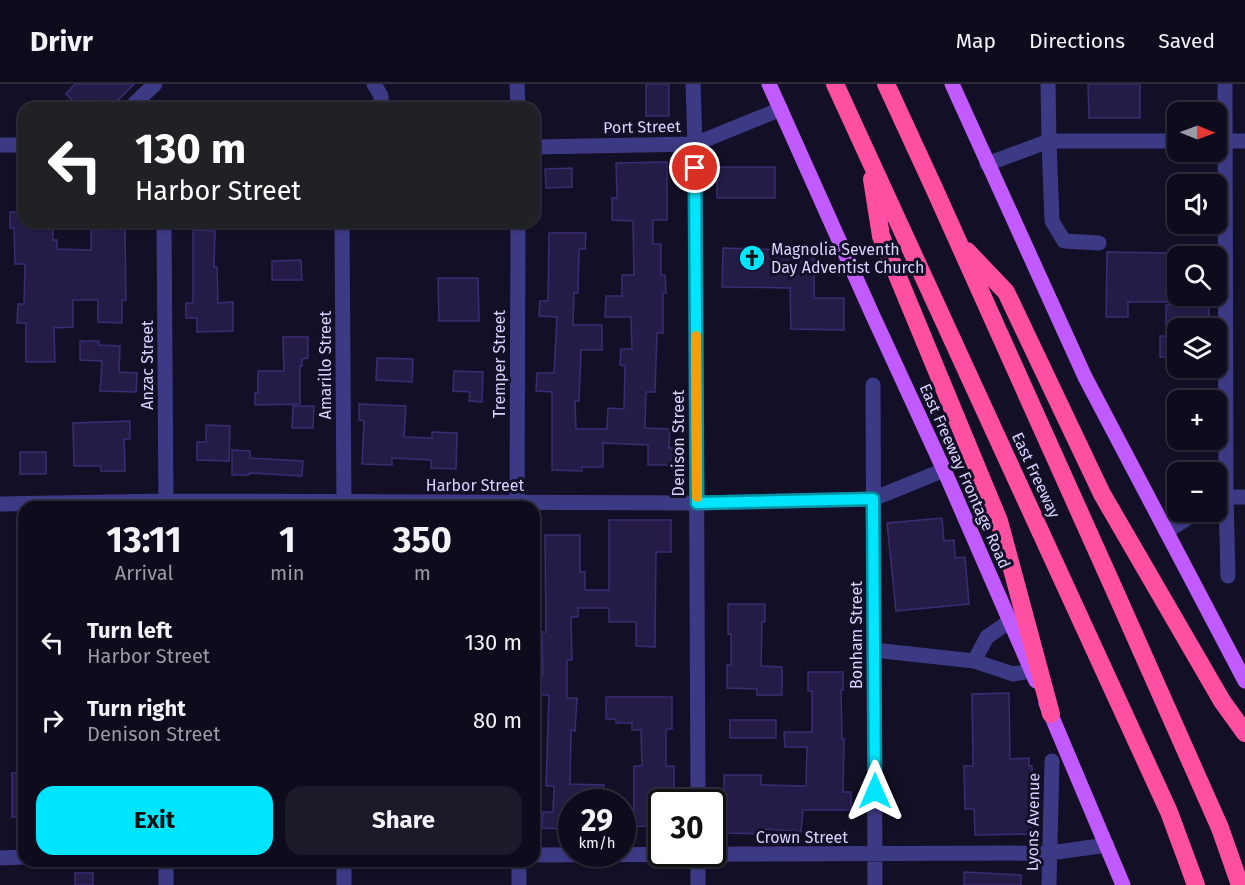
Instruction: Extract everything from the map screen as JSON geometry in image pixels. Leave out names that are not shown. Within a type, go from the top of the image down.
[{"type":"highway","name":"East Freeway","points":[[835,84],[1169,812],[1196,885]]},
{"type":"highway","name":"East Freeway","points":[[886,84],[1220,828],[1240,885]]},
{"type":"highway","points":[[868,157],[881,236],[999,521],[1051,714]]},
{"type":"highway","points":[[958,242],[1006,292],[1102,494],[1222,701],[1245,733]]},
{"type":"main road","name":"East Freeway Frontage Road","points":[[769,84],[945,470],[1124,885]]},
{"type":"main road","points":[[952,84],[1085,377],[1245,681]]},
{"type":"street","points":[[135,102],[155,84]]},
{"type":"street","points":[[374,84],[381,96],[381,102]]},
{"type":"street","points":[[517,84],[518,102]]},
{"type":"street","name":"Denison Street","points":[[693,84],[698,789]]},
{"type":"street","points":[[1048,84],[1052,221],[1064,241],[1099,243]]},
{"type":"street","points":[[1224,102],[1225,84]]},
{"type":"street","name":"Port Street","points":[[540,147],[695,144],[781,109]]},
{"type":"street","points":[[987,164],[1049,141],[1167,141]]},
{"type":"street","points":[[1227,141],[1245,141]]},
{"type":"street","points":[[0,145],[18,145]]},
{"type":"street","points":[[1221,162],[1221,462]]},
{"type":"street","name":"Anzac Street","points":[[164,228],[166,501]]},
{"type":"street","name":"Amarillo Street","points":[[342,228],[344,501]]},
{"type":"street","name":"Tremper Street","points":[[517,501],[518,228]]},
{"type":"street","name":"Bonham Street","points":[[873,385],[875,885]]},
{"type":"street","name":"Harbor Street","points":[[540,505],[873,499],[945,470]]},
{"type":"street","points":[[1227,498],[1245,497]]},
{"type":"street","name":"Harbor Street","points":[[0,504],[18,504]]},
{"type":"street","points":[[1167,532],[1182,522]]},
{"type":"street","points":[[1223,522],[1228,576]]},
{"type":"street","points":[[974,661],[987,637],[1010,621]]},
{"type":"street","points":[[874,650],[974,661],[1013,674],[1031,671]]},
{"type":"street","name":"Lyons Avenue","points":[[1049,885],[1052,761]]},
{"type":"street","name":"Crown Street","points":[[726,854],[1050,853],[1107,845]]},
{"type":"street","name":"Crown Street","points":[[540,855],[648,854]]},
{"type":"street","points":[[0,858],[18,857]]},
{"type":"street","points":[[166,867],[166,885]]},
{"type":"street","points":[[344,867],[344,885]]},
{"type":"street","points":[[519,867],[519,885]]},
{"type":"street","points":[[698,867],[698,885]]},
{"type":"building","points":[[75,84],[134,84],[116,102],[104,100],[102,102],[74,102],[66,94]]},
{"type":"building","points":[[669,84],[669,116],[646,116],[646,85]]},
{"type":"building","points":[[1088,84],[1140,84],[1140,118],[1089,118]]},
{"type":"building","points":[[667,162],[667,220],[653,220],[653,244],[661,244],[661,275],[665,275],[663,333],[657,333],[655,392],[646,392],[645,428],[670,429],[669,448],[675,448],[675,465],[648,465],[648,445],[603,443],[603,467],[582,467],[582,471],[552,470],[552,392],[536,391],[537,373],[554,373],[557,317],[539,316],[540,301],[548,301],[549,233],[586,233],[585,249],[579,249],[578,293],[574,293],[573,325],[602,325],[602,350],[581,350],[579,401],[575,401],[576,429],[607,429],[608,408],[624,409],[625,366],[620,365],[621,349],[632,349],[631,317],[605,317],[606,296],[622,296],[622,275],[634,275],[633,221],[612,220],[612,198],[617,198],[616,163]]},
{"type":"building","points":[[717,167],[775,167],[775,198],[717,198]]},
{"type":"building","points":[[572,168],[572,187],[546,188],[545,169]]},
{"type":"building","points":[[10,212],[18,212],[18,228],[53,228],[53,240],[57,240],[57,249],[91,250],[91,230],[125,229],[126,300],[122,300],[122,323],[98,322],[98,300],[73,300],[73,327],[54,328],[55,362],[26,362],[26,323],[17,323],[18,304],[24,304],[25,264],[15,264],[14,228],[10,228]]},
{"type":"building","points":[[193,230],[215,231],[214,267],[217,267],[218,303],[233,302],[233,331],[197,332],[197,318],[186,318],[186,303],[193,303]]},
{"type":"building","points":[[723,248],[788,250],[788,254],[814,255],[814,298],[844,298],[844,330],[791,329],[790,288],[722,287]]},
{"type":"building","points":[[1107,252],[1167,253],[1167,302],[1128,302],[1128,317],[1106,317]]},
{"type":"building","points":[[301,260],[302,280],[272,280],[272,261]]},
{"type":"building","points":[[438,278],[478,278],[479,321],[439,321]]},
{"type":"building","points":[[1166,305],[1209,306],[1209,318],[1167,318],[1167,357],[1160,357],[1160,336],[1166,336]]},
{"type":"building","points":[[283,337],[308,337],[308,358],[302,359],[302,366],[300,366],[300,404],[255,405],[255,393],[258,393],[258,371],[284,371]]},
{"type":"building","points":[[80,341],[99,341],[99,345],[120,346],[119,372],[137,373],[136,392],[100,391],[102,361],[80,360]]},
{"type":"building","points":[[377,358],[413,359],[412,382],[376,380]]},
{"type":"building","points":[[454,371],[483,372],[482,402],[469,401],[470,392],[453,391]]},
{"type":"building","points":[[359,404],[406,406],[404,437],[432,438],[432,432],[457,433],[456,469],[431,468],[431,460],[392,458],[392,465],[362,464],[364,421],[359,420]]},
{"type":"building","points":[[293,406],[314,406],[313,428],[292,428]]},
{"type":"building","points":[[130,421],[130,439],[124,439],[125,471],[101,471],[101,466],[74,466],[73,423]]},
{"type":"building","points":[[206,425],[230,426],[229,461],[197,460],[197,442],[206,442]]},
{"type":"building","points":[[232,450],[250,451],[250,458],[303,461],[302,476],[249,473],[249,475],[232,475]]},
{"type":"building","points":[[20,452],[46,452],[46,474],[20,474]]},
{"type":"building","points":[[942,518],[944,541],[954,540],[955,558],[965,557],[969,604],[896,611],[887,523]]},
{"type":"building","points":[[609,520],[671,520],[671,552],[656,552],[655,647],[636,646],[636,622],[609,622],[609,608],[578,608],[578,617],[571,617],[572,660],[567,660],[567,698],[577,698],[575,731],[571,730],[570,784],[604,785],[604,789],[558,789],[558,829],[542,828],[543,812],[553,812],[554,786],[546,786],[549,695],[540,695],[540,676],[543,676],[542,632],[546,632],[545,535],[580,535],[580,572],[585,572],[585,590],[609,590]]},
{"type":"building","points":[[728,604],[765,604],[765,622],[762,622],[761,666],[782,667],[782,695],[757,695],[757,689],[727,688],[727,665],[731,665]]},
{"type":"building","points":[[808,672],[843,672],[843,690],[841,690],[842,739],[844,739],[843,792],[851,792],[851,810],[803,810],[801,832],[766,829],[766,834],[727,833],[727,794],[724,789],[724,775],[761,775],[761,785],[806,786],[807,747],[785,747],[784,732],[812,732],[812,691],[808,691]]},
{"type":"building","points":[[1009,693],[1010,759],[1029,758],[1029,766],[1032,766],[1031,834],[975,835],[974,809],[965,809],[964,766],[973,766],[972,694]]},
{"type":"building","points":[[606,697],[672,697],[672,729],[666,729],[666,766],[674,766],[674,789],[648,789],[648,826],[636,826],[634,766],[642,766],[641,730],[632,730],[632,723],[616,723],[616,719],[606,719]]},
{"type":"building","points":[[730,720],[776,720],[776,738],[730,738]]},
{"type":"building","points":[[12,773],[18,773],[18,817],[12,817]]},
{"type":"building","points":[[964,872],[1021,875],[1021,885],[964,885]]},
{"type":"building","points":[[75,873],[93,873],[93,885],[75,885]]},
{"type":"slow traffic","points":[[696,336],[697,497]]},
{"type":"place","name":"Magnolia Seventh Day Adventist Church","points":[[752,258]]},
{"type":"route","points":[[695,168],[697,503],[873,499],[875,791]]}]
